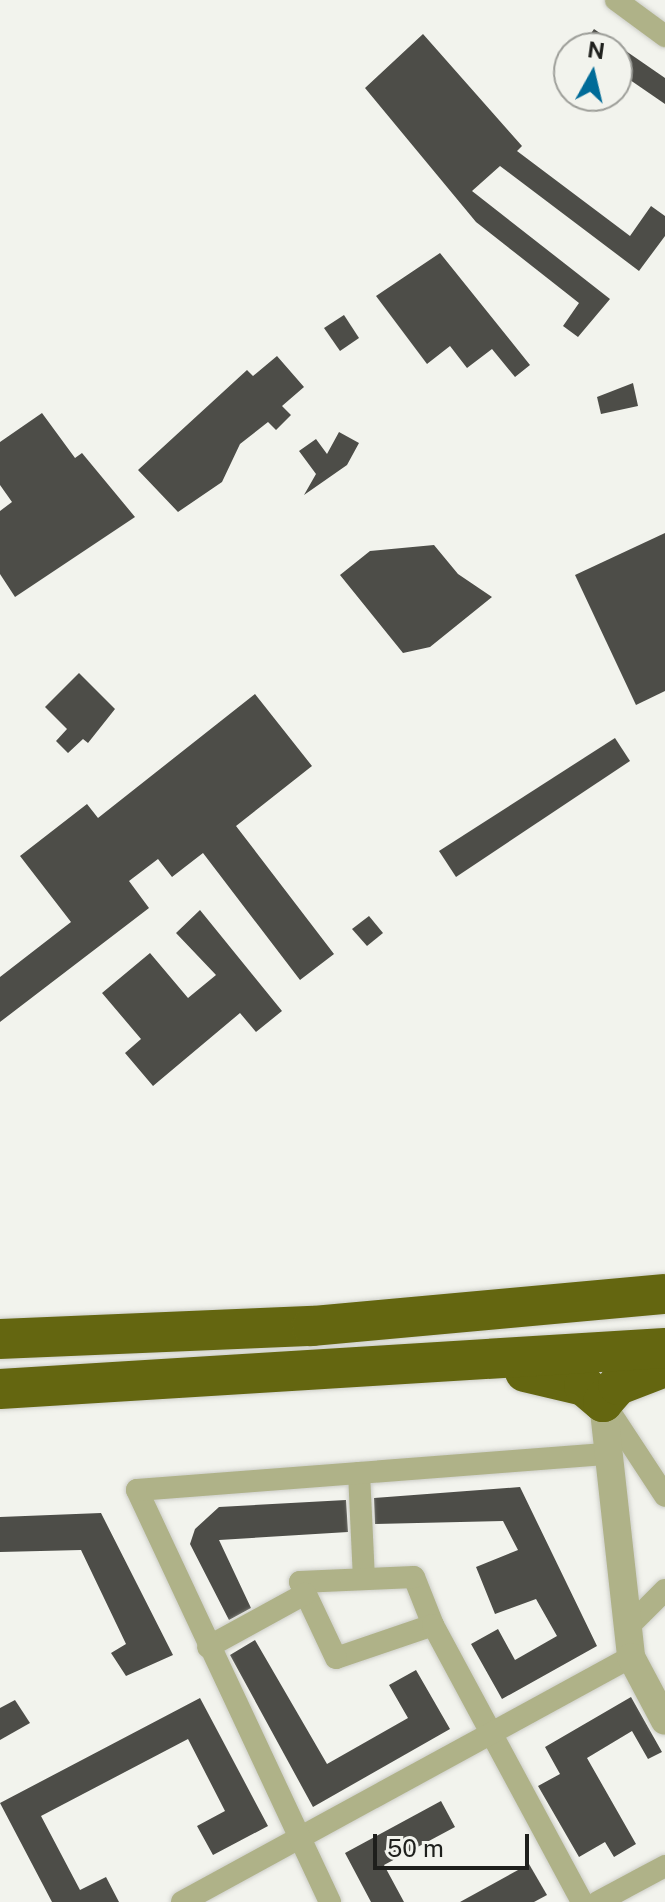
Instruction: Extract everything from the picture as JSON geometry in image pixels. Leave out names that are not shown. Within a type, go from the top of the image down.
[{"type":"highway","points":[[0,1339],[312,1326],[665,1294]]},
{"type":"highway","points":[[0,1389],[665,1348]]},
{"type":"highway","points":[[466,1362],[565,1379],[603,1402],[618,1385],[665,1367]]},
{"type":"street","points":[[616,0],[665,36]]},
{"type":"street","points":[[603,1402],[605,1454],[631,1657],[665,1721]]},
{"type":"street","points":[[603,1402],[665,1496]]},
{"type":"street","points":[[330,1902],[295,1839],[137,1490],[605,1454]]},
{"type":"street","points":[[359,1473],[364,1578]]},
{"type":"street","points":[[433,1625],[336,1658],[300,1582],[414,1577],[433,1625],[582,1902]]},
{"type":"street","points":[[626,1629],[665,1590]]},
{"type":"street","points":[[208,1647],[305,1594]]},
{"type":"street","points":[[182,1902],[631,1657]]},
{"type":"street","points":[[598,1902],[665,1866]]},
{"type":"building","points":[[423,34],[522,146],[517,151],[630,236],[651,206],[665,216],[665,236],[639,271],[500,166],[472,191],[610,299],[578,337],[563,326],[579,303],[476,222],[365,88]]},
{"type":"building","points":[[633,56],[665,78],[665,104],[633,82]]},
{"type":"building","points":[[440,253],[530,365],[515,377],[492,349],[467,368],[450,346],[427,364],[376,296]]},
{"type":"building","points":[[344,315],[359,338],[340,351],[324,328]]},
{"type":"building","points":[[277,356],[304,387],[282,406],[291,415],[276,430],[268,422],[240,444],[222,482],[178,512],[138,470],[247,370],[253,376]]},
{"type":"building","points":[[633,383],[638,406],[601,414],[597,397]]},
{"type":"building","points":[[42,413],[75,458],[82,453],[135,517],[15,597],[0,574],[0,511],[12,502],[0,485],[0,442]]},
{"type":"building","points":[[339,432],[359,443],[347,465],[304,495],[316,474],[299,451],[316,439],[327,454]]},
{"type":"building","points":[[665,533],[665,691],[636,705],[575,575]]},
{"type":"building","points":[[434,545],[458,574],[492,597],[430,647],[403,653],[340,575],[370,551]]},
{"type":"building","points":[[79,673],[115,709],[88,743],[83,739],[68,753],[56,741],[67,729],[45,707]]},
{"type":"building","points":[[255,694],[312,766],[236,826],[334,954],[300,980],[203,853],[172,877],[158,859],[129,881],[149,908],[0,1022],[0,977],[71,922],[20,856],[87,804],[98,818]]},
{"type":"building","points":[[615,738],[630,761],[456,877],[439,851]]},
{"type":"building","points":[[200,910],[282,1011],[256,1032],[240,1013],[153,1086],[125,1053],[141,1039],[102,993],[150,953],[188,998],[216,975],[176,933]]},
{"type":"building","points":[[369,916],[383,933],[367,946],[352,929]]},
{"type":"building","points":[[520,1487],[597,1646],[502,1699],[471,1644],[498,1629],[515,1660],[557,1636],[536,1599],[495,1614],[476,1567],[518,1550],[503,1521],[375,1524],[374,1498]]},
{"type":"building","points":[[346,1500],[348,1532],[219,1540],[251,1608],[229,1620],[190,1544],[195,1529],[219,1507]]},
{"type":"building","points":[[101,1513],[173,1655],[126,1676],[111,1653],[126,1644],[81,1550],[0,1552],[0,1517]]},
{"type":"building","points":[[255,1640],[327,1764],[408,1718],[389,1685],[416,1670],[450,1729],[313,1807],[230,1655]]},
{"type":"building","points":[[631,1697],[662,1752],[648,1759],[632,1731],[587,1758],[636,1844],[614,1857],[605,1842],[579,1857],[538,1786],[560,1774],[545,1747]]},
{"type":"building","points":[[200,1698],[268,1826],[213,1855],[197,1826],[225,1811],[188,1739],[41,1816],[80,1890],[106,1877],[119,1902],[52,1902],[0,1803]]},
{"type":"building","points":[[15,1700],[30,1723],[0,1740],[0,1708]]},
{"type":"building","points":[[441,1801],[455,1827],[384,1865],[404,1902],[371,1902],[345,1853]]},
{"type":"building","points":[[529,1864],[547,1895],[534,1902],[460,1902]]}]
